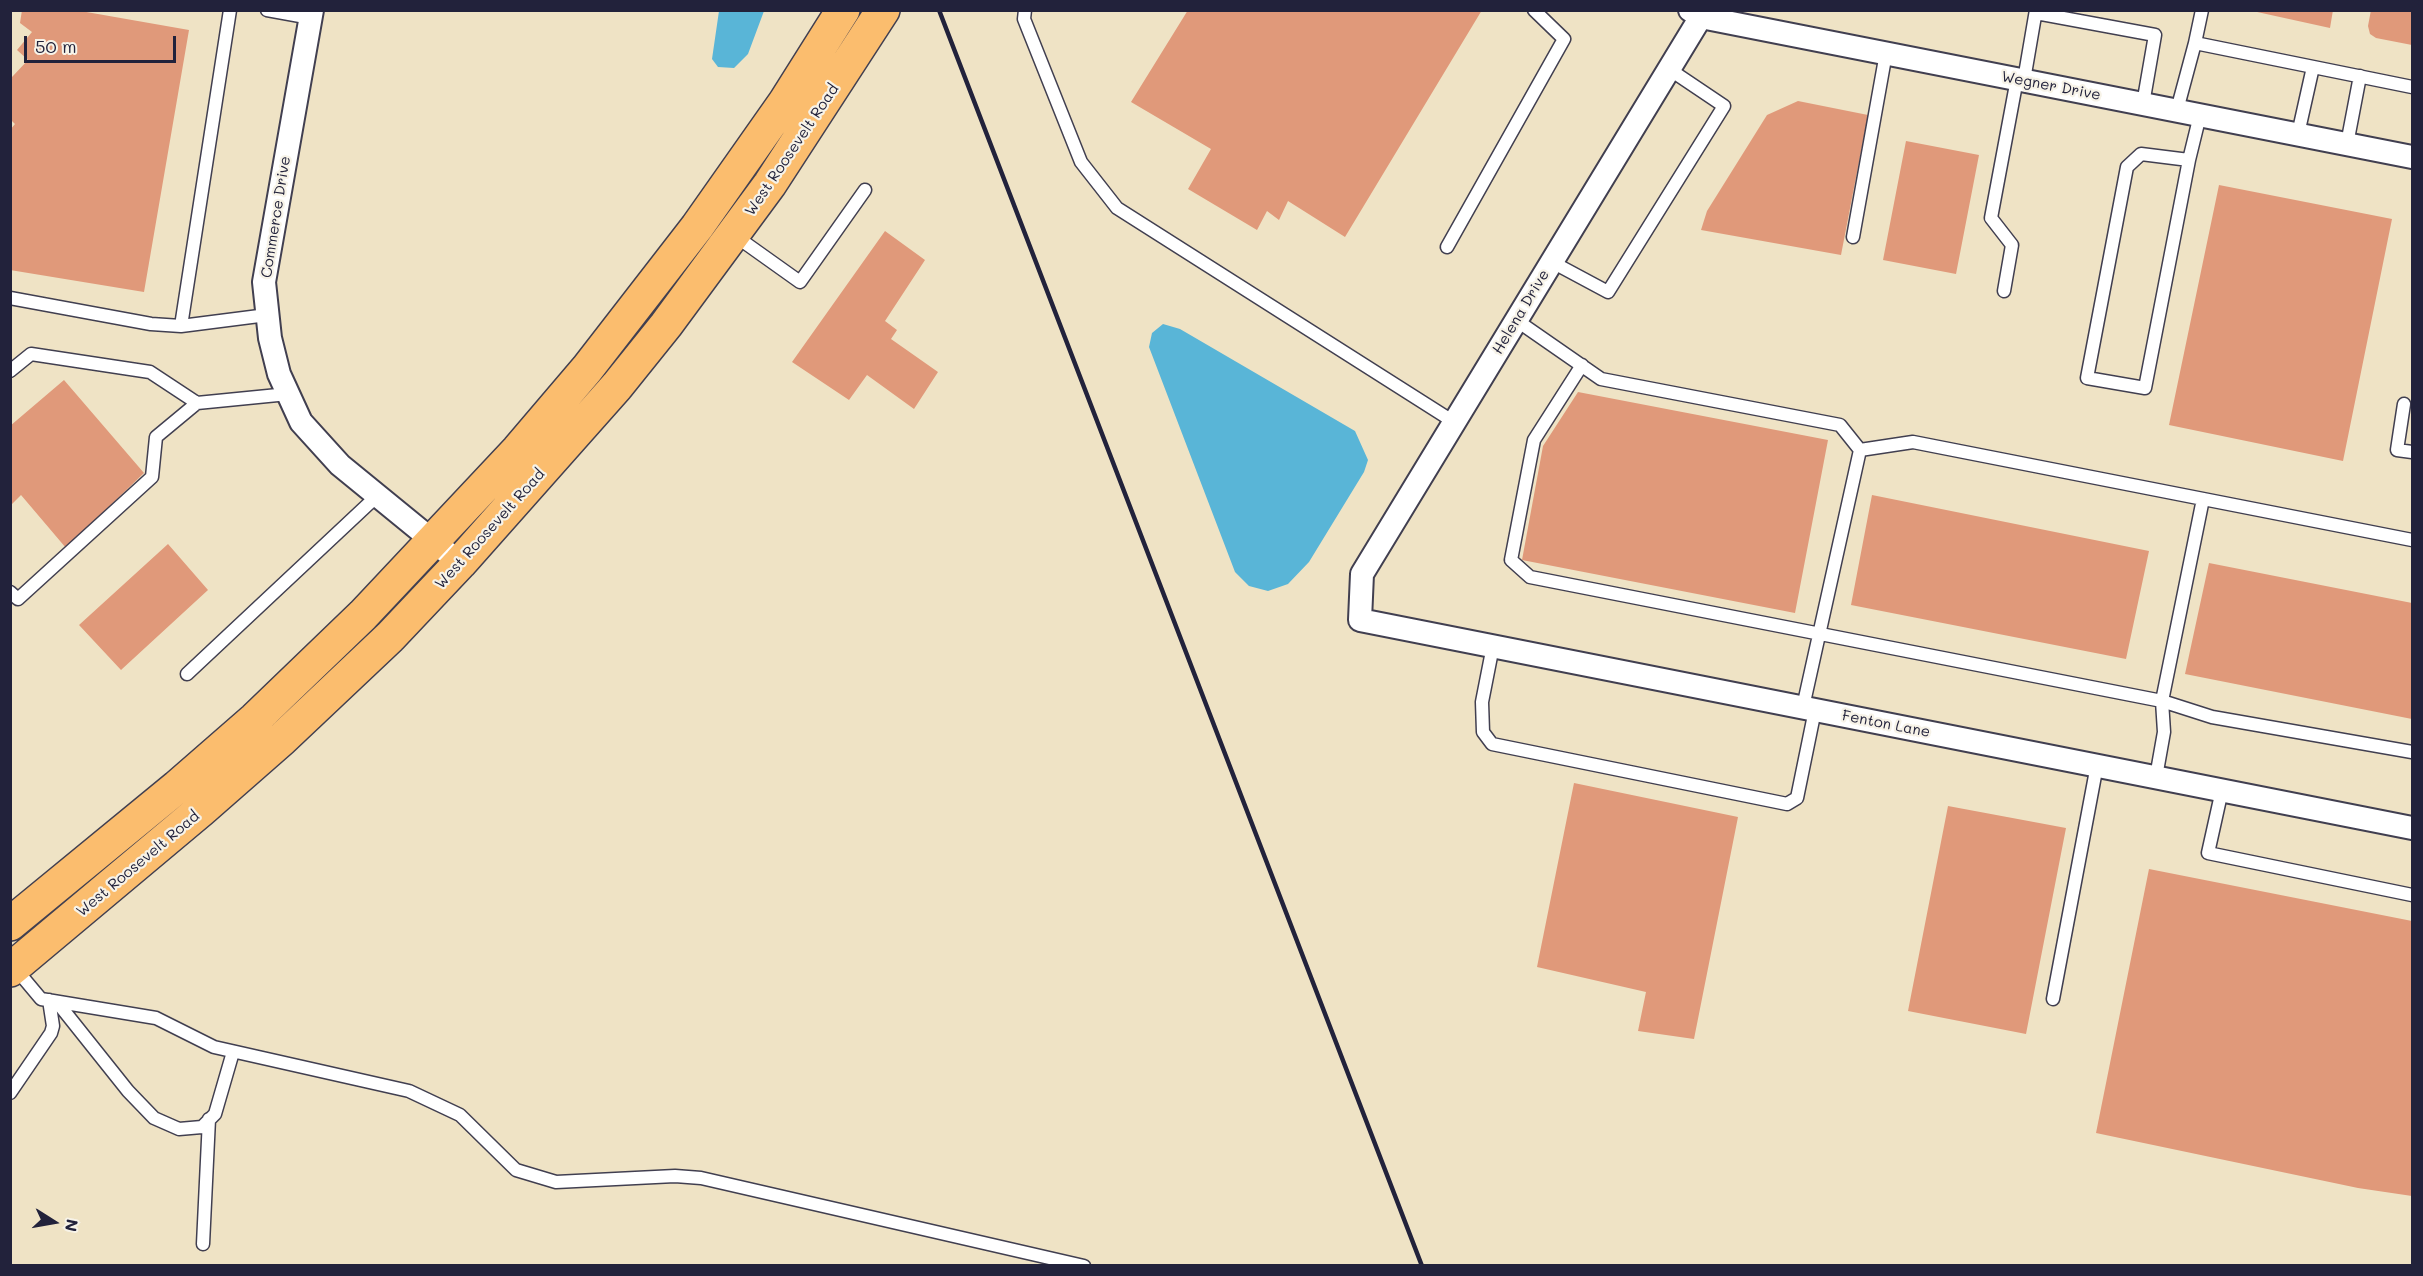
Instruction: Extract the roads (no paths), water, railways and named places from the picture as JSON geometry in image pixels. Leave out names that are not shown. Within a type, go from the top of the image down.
[{"type":"main road","points":[[10,924],[169,794],[255,719],[363,615],[518,450],[638,306],[745,160],[843,10]]},
{"type":"main road","name":"West Roosevelt Road","points":[[12,968],[282,739],[390,637],[460,563],[617,386],[734,236],[883,10]]},
{"type":"street","name":"Helena Drive","points":[[1360,620],[1362,574],[1669,69],[1698,13]]},
{"type":"street","name":"Wegner Drive","points":[[1698,13],[1886,53],[2412,157]]},
{"type":"street","name":"Commerce Drive","points":[[311,14],[264,282],[267,315],[279,374],[301,422],[340,465],[460,563]]},
{"type":"street","name":"Fenton Lane","points":[[1360,620],[2412,828]]},
{"type":"lane","points":[[182,326],[230,10]]},
{"type":"lane","points":[[267,10],[311,14]]},
{"type":"lane","points":[[1025,10],[1024,19],[1080,162],[1117,208],[1454,422]]},
{"type":"lane","points":[[1447,247],[1564,39],[1534,10]]},
{"type":"lane","points":[[2177,110],[2202,10]]},
{"type":"lane","points":[[2004,291],[2012,245],[1990,218],[2036,12],[2155,35],[2143,104]]},
{"type":"lane","points":[[2195,43],[2412,87]]},
{"type":"lane","points":[[1853,237],[1886,53]]},
{"type":"lane","points":[[2298,134],[2313,67]]},
{"type":"lane","points":[[1552,262],[1608,292],[1724,106],[1669,69]]},
{"type":"lane","points":[[2347,144],[2360,76]]},
{"type":"lane","points":[[2189,160],[2141,154],[2127,167],[2087,378],[2145,388],[2189,160],[2200,115]]},
{"type":"lane","points":[[734,236],[800,282],[865,190]]},
{"type":"lane","points":[[10,298],[151,324],[182,326],[267,315]]},
{"type":"lane","points":[[1516,320],[1602,379],[1840,425],[1860,450]]},
{"type":"lane","points":[[10,371],[31,354],[150,372],[197,403]]},
{"type":"lane","points":[[1582,365],[1534,440],[1511,560],[1530,577],[2162,701],[2212,717],[2412,752]]},
{"type":"lane","points":[[10,592],[18,599],[152,477],[156,437],[197,403],[288,394]]},
{"type":"lane","points":[[2404,404],[2397,450],[2412,452]]},
{"type":"lane","points":[[1860,450],[1913,442],[2412,540]]},
{"type":"lane","points":[[1493,646],[1482,702],[1483,732],[1492,744],[1787,804],[1797,798],[1820,634],[1860,450]]},
{"type":"lane","points":[[188,674],[378,495]]},
{"type":"lane","points":[[2156,777],[2164,732],[2162,701],[2203,499]]},
{"type":"lane","points":[[2053,999],[2097,765]]},
{"type":"lane","points":[[2222,790],[2208,853],[2412,895]]},
{"type":"lane","points":[[12,968],[41,999],[156,1018],[214,1047],[409,1090],[460,1115],[516,1170],[556,1182],[675,1176],[700,1178],[1084,1266]]},
{"type":"lane","points":[[10,1093],[51,1033],[53,1001]]},
{"type":"lane","points":[[53,1001],[128,1091],[154,1118],[179,1129],[202,1127],[215,1114],[233,1052]]},
{"type":"lane","points":[[203,1244],[209,1119]]},
{"type":"water","points":[[719,11],[764,11],[748,54],[734,68],[718,67],[712,59]]},
{"type":"water","points":[[1163,324],[1180,329],[1355,431],[1368,460],[1364,472],[1309,562],[1288,584],[1268,591],[1249,586],[1235,572],[1149,347],[1152,333]]},
{"type":"railway","points":[[939,10],[1422,1266]]}]
